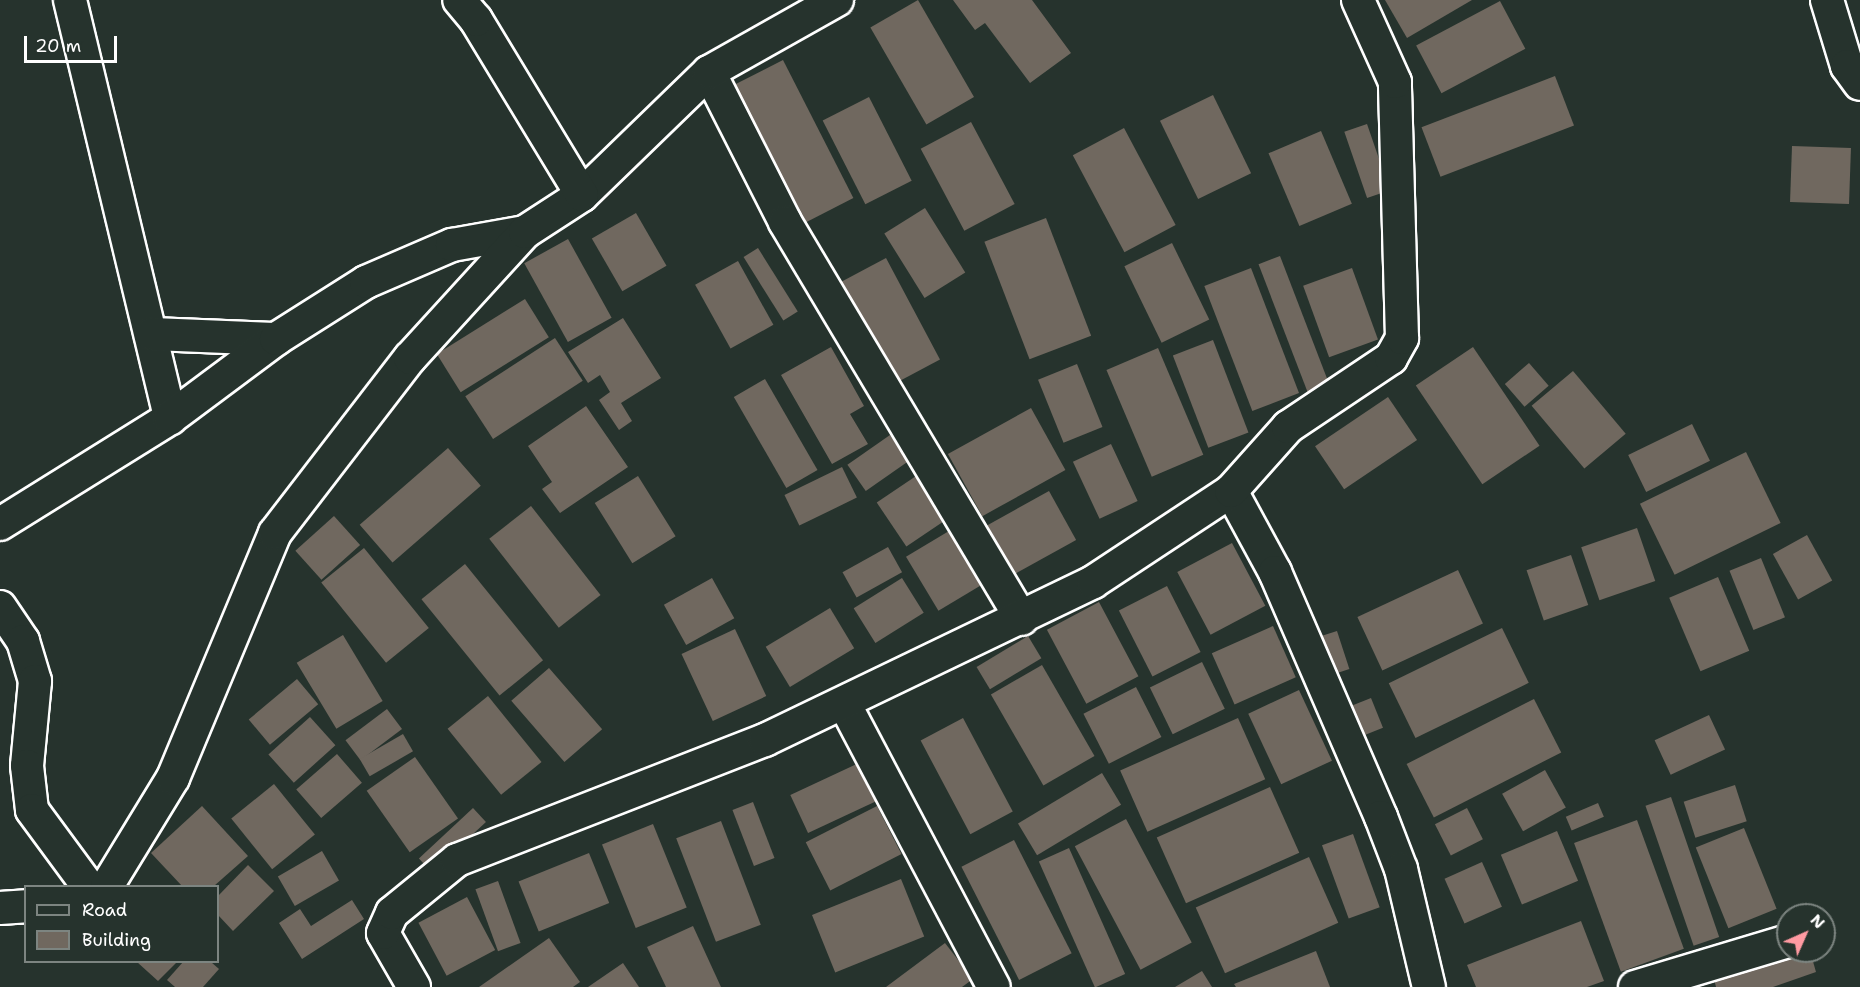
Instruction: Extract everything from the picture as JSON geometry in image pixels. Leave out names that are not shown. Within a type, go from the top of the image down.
[{"type":"street","points":[[70,0],[152,334],[170,418]]},
{"type":"street","points":[[459,0],[476,20],[582,195]]},
{"type":"street","points":[[108,885],[173,778],[275,533],[410,358],[525,232],[582,195],[709,72],[837,0]]},
{"type":"street","points":[[414,987],[383,933],[392,913],[457,860],[765,740],[1022,619],[1093,582],[1231,491],[1288,427],[1391,358],[1402,338],[1395,82],[1358,0]]},
{"type":"street","points":[[1827,0],[1847,66],[1860,84]]},
{"type":"street","points":[[709,72],[785,222],[1022,619]]},
{"type":"street","points":[[0,524],[170,418],[276,339],[366,282],[452,245],[525,232]]},
{"type":"street","points":[[152,334],[276,339]]},
{"type":"street","points":[[1231,491],[1275,572],[1381,817],[1401,869],[1429,987]]},
{"type":"street","points":[[0,607],[24,641],[35,681],[27,766],[32,810],[87,885]]},
{"type":"street","points":[[844,703],[994,987]]},
{"type":"street","points":[[0,908],[24,906]]},
{"type":"street","points":[[1635,987],[1776,945]]},
{"type":"building","points":[[918,0],[974,97],[926,124],[870,28]]},
{"type":"building","points":[[953,0],[1032,0],[1071,53],[1030,83],[985,23],[975,30]]},
{"type":"building","points":[[1385,0],[1472,0],[1407,38]]},
{"type":"building","points":[[1500,1],[1525,49],[1441,93],[1416,46]]},
{"type":"building","points":[[783,60],[853,198],[796,227],[726,89]]},
{"type":"building","points":[[1555,76],[1574,125],[1440,177],[1421,127]]},
{"type":"building","points":[[1213,95],[1251,173],[1198,199],[1160,121]]},
{"type":"building","points":[[869,97],[912,181],[865,204],[823,121]]},
{"type":"building","points":[[971,122],[1015,204],[964,231],[921,149]]},
{"type":"building","points":[[1367,124],[1390,190],[1367,198],[1344,132]]},
{"type":"building","points":[[1124,128],[1176,225],[1124,252],[1073,155]]},
{"type":"building","points":[[1321,131],[1352,204],[1299,226],[1269,153]]},
{"type":"building","points":[[1792,146],[1851,148],[1849,204],[1790,202]]},
{"type":"building","points":[[925,208],[965,272],[925,298],[884,233]]},
{"type":"building","points":[[636,213],[666,266],[622,291],[592,238]]},
{"type":"building","points":[[1046,218],[1091,336],[1030,359],[984,242]]},
{"type":"building","points":[[568,239],[612,318],[568,342],[524,263]]},
{"type":"building","points":[[1172,243],[1209,319],[1162,343],[1124,266]]},
{"type":"building","points":[[758,248],[798,312],[783,321],[744,257]]},
{"type":"building","points":[[1280,256],[1330,386],[1308,394],[1259,264]]},
{"type":"building","points":[[886,258],[940,360],[889,387],[835,285]]},
{"type":"building","points":[[738,261],[773,325],[731,349],[695,285]]},
{"type":"building","points":[[1251,268],[1299,393],[1252,411],[1204,286]]},
{"type":"building","points":[[1352,268],[1378,339],[1329,357],[1303,286]]},
{"type":"building","points":[[525,299],[549,337],[461,392],[437,354]]},
{"type":"building","points":[[623,318],[661,378],[621,403],[632,421],[619,430],[599,400],[610,392],[600,375],[588,383],[568,352]]},
{"type":"building","points":[[555,338],[583,381],[493,439],[465,396]]},
{"type":"building","points":[[1213,340],[1248,432],[1208,448],[1173,355]]},
{"type":"building","points":[[831,347],[864,406],[850,414],[868,444],[832,464],[781,375]]},
{"type":"building","points":[[1473,347],[1540,446],[1482,484],[1416,386]]},
{"type":"building","points":[[1158,348],[1203,455],[1152,477],[1106,370]]},
{"type":"building","points":[[1529,363],[1549,386],[1525,407],[1505,384]]},
{"type":"building","points":[[1077,364],[1102,427],[1064,443],[1038,380]]},
{"type":"building","points":[[1573,371],[1626,434],[1584,469],[1532,406]]},
{"type":"building","points":[[765,379],[818,470],[786,488],[734,397]]},
{"type":"building","points":[[1388,397],[1417,440],[1344,489],[1315,446]]},
{"type":"building","points":[[586,406],[628,467],[560,513],[542,489],[552,482],[528,446]]},
{"type":"building","points":[[1031,408],[1065,470],[982,516],[948,454]]},
{"type":"building","points":[[1692,424],[1710,461],[1646,492],[1628,455]]},
{"type":"building","points":[[890,435],[908,461],[866,491],[847,465]]},
{"type":"building","points":[[1111,444],[1138,501],[1100,519],[1073,462]]},
{"type":"building","points":[[448,448],[481,486],[393,562],[360,525]]},
{"type":"building","points":[[1746,452],[1781,523],[1675,575],[1640,504]]},
{"type":"building","points":[[842,467],[857,498],[799,526],[784,495]]},
{"type":"building","points":[[919,474],[949,518],[906,546],[877,503]]},
{"type":"building","points":[[638,476],[676,536],[632,563],[595,503]]},
{"type":"building","points":[[1049,491],[1076,540],[1013,575],[986,526]]},
{"type":"building","points":[[531,506],[601,595],[559,628],[489,539]]},
{"type":"building","points":[[334,516],[360,545],[321,580],[295,551]]},
{"type":"building","points":[[954,528],[986,582],[938,611],[906,557]]},
{"type":"building","points":[[1637,528],[1655,581],[1599,600],[1581,547]]},
{"type":"building","points":[[1807,535],[1832,580],[1798,599],[1773,554]]},
{"type":"building","points":[[1232,543],[1265,606],[1211,635],[1177,572]]},
{"type":"building","points":[[888,547],[902,572],[857,598],[843,572]]},
{"type":"building","points":[[364,548],[429,628],[386,663],[321,583]]},
{"type":"building","points":[[1571,555],[1588,605],[1544,620],[1527,570]]},
{"type":"building","points":[[1761,558],[1785,617],[1753,630],[1729,571]]},
{"type":"building","points":[[465,564],[543,660],[500,696],[421,599]]},
{"type":"building","points":[[1458,570],[1483,623],[1382,670],[1357,617]]},
{"type":"building","points":[[1718,577],[1749,651],[1700,671],[1669,598]]},
{"type":"building","points":[[712,578],[734,618],[686,645],[664,605]]},
{"type":"building","points":[[902,578],[924,613],[875,643],[854,608]]},
{"type":"building","points":[[1167,586],[1201,652],[1152,676],[1119,611]]},
{"type":"building","points":[[1099,602],[1138,676],[1086,704],[1047,630]]},
{"type":"building","points":[[830,608],[854,648],[790,687],[766,647]]},
{"type":"building","points":[[1273,626],[1296,677],[1235,704],[1212,653]]},
{"type":"building","points":[[1502,628],[1529,683],[1415,738],[1389,683]]},
{"type":"building","points":[[735,629],[766,696],[713,721],[682,654]]},
{"type":"building","points":[[1337,631],[1349,669],[1331,675],[1319,637]]},
{"type":"building","points":[[343,635],[383,701],[336,729],[297,663]]},
{"type":"building","points":[[1028,636],[1041,658],[990,689],[977,667]]},
{"type":"building","points":[[1202,662],[1225,709],[1173,734],[1150,687]]},
{"type":"building","points":[[1042,665],[1094,756],[1043,785],[991,694]]},
{"type":"building","points":[[549,668],[602,729],[564,762],[511,701]]},
{"type":"building","points":[[297,679],[318,704],[270,745],[249,719]]},
{"type":"building","points":[[1136,687],[1161,737],[1109,764],[1083,714]]},
{"type":"building","points":[[1299,690],[1332,761],[1281,784],[1248,714]]},
{"type":"building","points":[[488,696],[541,762],[501,795],[448,729]]},
{"type":"building","points":[[1371,698],[1383,728],[1362,736],[1350,707]]},
{"type":"building","points":[[1534,699],[1561,752],[1434,817],[1407,764]]},
{"type":"building","points":[[387,709],[402,729],[361,760],[345,740]]},
{"type":"building","points":[[1709,715],[1725,749],[1671,775],[1655,740]]},
{"type":"building","points":[[310,717],[335,745],[294,783],[268,754]]},
{"type":"building","points":[[963,718],[1013,812],[970,834],[921,741]]},
{"type":"building","points":[[1238,718],[1265,779],[1147,832],[1120,770]]},
{"type":"building","points":[[403,734],[413,751],[370,776],[360,759]]},
{"type":"building","points":[[337,754],[362,783],[321,818],[296,789]]},
{"type":"building","points":[[415,757],[458,818],[410,852],[367,791]]},
{"type":"building","points":[[861,762],[879,800],[808,833],[790,795]]},
{"type":"building","points":[[1545,770],[1566,808],[1523,831],[1502,794]]},
{"type":"building","points":[[1102,773],[1121,805],[1037,855],[1018,823]]},
{"type":"building","points":[[274,784],[315,835],[272,869],[231,819]]},
{"type":"building","points":[[1735,785],[1747,821],[1695,838],[1684,802]]},
{"type":"building","points":[[1270,787],[1299,853],[1186,903],[1157,837]]},
{"type":"building","points":[[1671,797],[1719,937],[1694,946],[1645,806]]},
{"type":"building","points":[[753,802],[775,858],[754,866],[732,810]]},
{"type":"building","points":[[1598,803],[1604,817],[1572,830],[1566,817]]},
{"type":"building","points":[[202,806],[248,856],[215,885],[181,885],[151,853]]},
{"type":"building","points":[[877,806],[902,854],[830,890],[806,842]]},
{"type":"building","points":[[473,808],[486,822],[432,872],[419,858]]},
{"type":"building","points":[[1467,808],[1483,839],[1451,856],[1435,824]]},
{"type":"building","points":[[1126,819],[1192,943],[1141,970],[1075,846]]},
{"type":"building","points":[[1637,820],[1684,949],[1621,972],[1574,843]]},
{"type":"building","points":[[721,821],[761,925],[716,942],[676,838]]},
{"type":"building","points":[[653,824],[687,907],[636,928],[602,845]]},
{"type":"building","points":[[1744,828],[1776,909],[1728,928],[1696,847]]},
{"type":"building","points":[[1557,831],[1578,881],[1522,905],[1501,855]]},
{"type":"building","points":[[1353,834],[1380,907],[1349,919],[1322,845]]},
{"type":"building","points":[[1014,840],[1072,953],[1019,980],[961,867]]},
{"type":"building","points":[[1069,848],[1125,974],[1095,987],[1039,861]]},
{"type":"building","points":[[322,851],[339,880],[295,906],[278,876]]},
{"type":"building","points":[[589,853],[609,903],[539,932],[519,881]]},
{"type":"building","points":[[1309,857],[1338,923],[1225,973],[1196,907]]},
{"type":"building","points":[[1482,862],[1502,907],[1464,923],[1445,879]]},
{"type":"building","points":[[248,865],[274,891],[233,931],[219,916],[219,895]]},
{"type":"building","points":[[901,879],[924,936],[835,972],[812,915]]},
{"type":"building","points":[[498,881],[521,943],[498,951],[475,889]]},
{"type":"building","points":[[467,897],[495,950],[447,976],[418,923]]},
{"type":"building","points":[[352,900],[364,919],[302,959],[279,923],[300,909],[311,926]]},
{"type":"building","points":[[1581,921],[1604,981],[1587,987],[1476,987],[1467,965]]},
{"type":"building","points":[[693,926],[721,987],[666,987],[647,947]]},
{"type":"building","points":[[549,938],[580,982],[573,987],[479,987]]},
{"type":"building","points":[[945,943],[973,979],[962,987],[886,987]]},
{"type":"building","points":[[1316,951],[1330,987],[1236,987],[1234,984]]},
{"type":"building","points":[[1776,958],[1776,963],[1813,963],[1816,972],[1773,987],[1716,987],[1714,979]]},
{"type":"building","points":[[138,963],[176,963],[158,981]]},
{"type":"building","points":[[182,963],[212,963],[219,969],[203,987],[175,987],[167,980]]},
{"type":"building","points":[[623,963],[639,987],[588,987]]},
{"type":"building","points":[[1202,971],[1212,987],[1175,987]]}]
